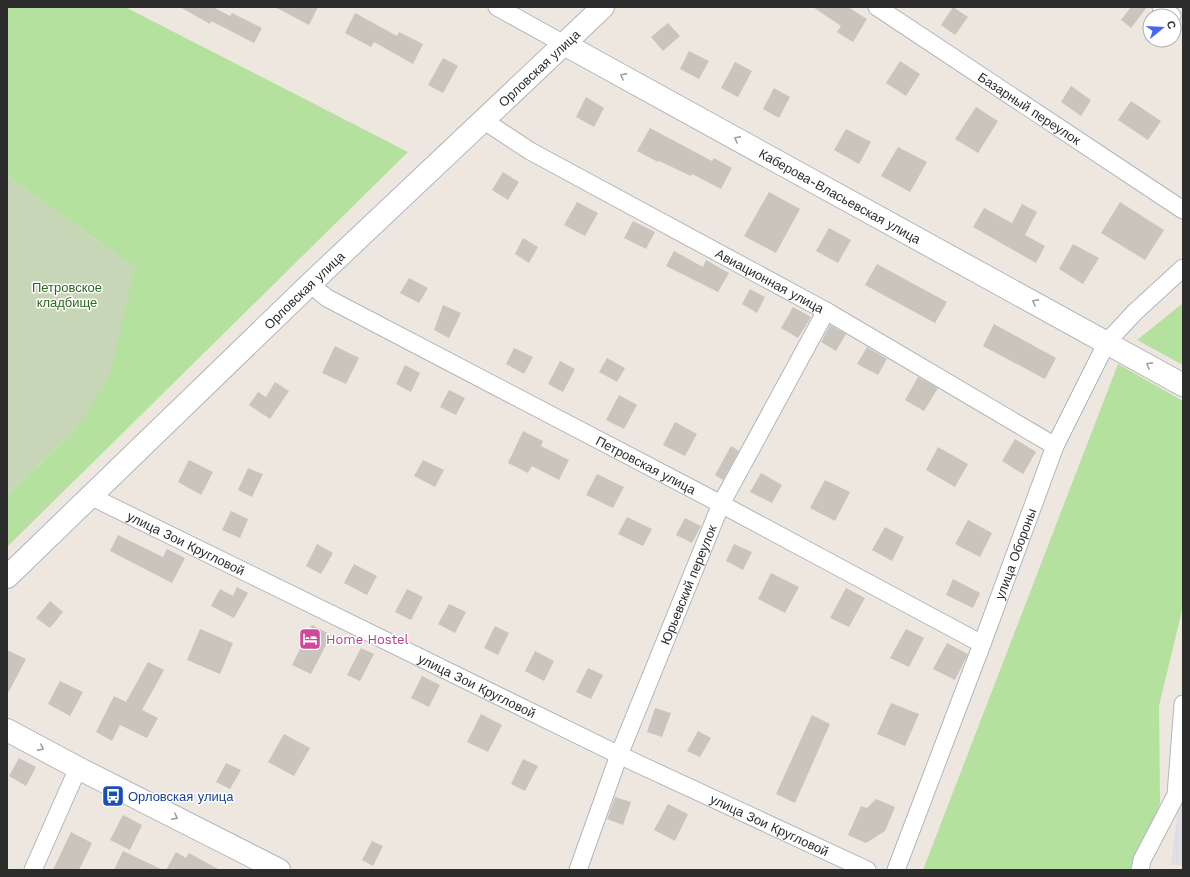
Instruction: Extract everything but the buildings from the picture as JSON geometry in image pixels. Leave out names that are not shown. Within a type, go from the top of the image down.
[{"type":"main road","name":"Орловская улица","points":[[7,577],[310,284],[603,7]]},
{"type":"main road","name":"Каберова-Власьевская улица","points":[[564,44],[1108,342],[1183,385]]},
{"type":"main road","points":[[7,730],[78,768],[279,870]]},
{"type":"street","name":"Каберова-Власьевская улица","points":[[497,7],[564,44]]},
{"type":"street","name":"Базарный переулок","points":[[877,7],[1183,210]]},
{"type":"street","name":"Авиационная улица","points":[[483,120],[530,151],[826,311],[1055,446]]},
{"type":"street","name":"улица Обороны","points":[[896,870],[1055,446],[1108,342],[1135,312],[1183,268]]},
{"type":"street","name":"Петровская улица","points":[[310,284],[327,298],[721,504],[982,644]]},
{"type":"street","name":"Юрьевский переулок","points":[[578,870],[619,755],[721,504],[826,311]]},
{"type":"street","name":"улица Зои Кругловой","points":[[90,496],[619,755],[866,870]]},
{"type":"street","points":[[1140,870],[1142,860],[1176,795],[1183,704]]},
{"type":"street","points":[[33,870],[78,768]]},
{"type":"shaded area","points":[[1183,771],[1183,866],[1171,864]]},
{"type":"green space","points":[[7,7],[125,7],[408,152],[7,547],[7,496],[76,429],[135,268],[7,175]]},
{"type":"green space","name":"Петровское кладбище","points":[[7,175],[135,268],[109,378],[76,429],[7,496]]},
{"type":"green space","points":[[1183,303],[1183,365],[1137,340]]},
{"type":"green space","points":[[1118,364],[1183,401],[1183,606],[1159,706],[1160,803],[1135,870],[923,870]]},
{"type":"place","name":"Home Hostel","points":[[310,639]]},
{"type":"place","name":"Орловская улица","points":[[113,796]]}]
